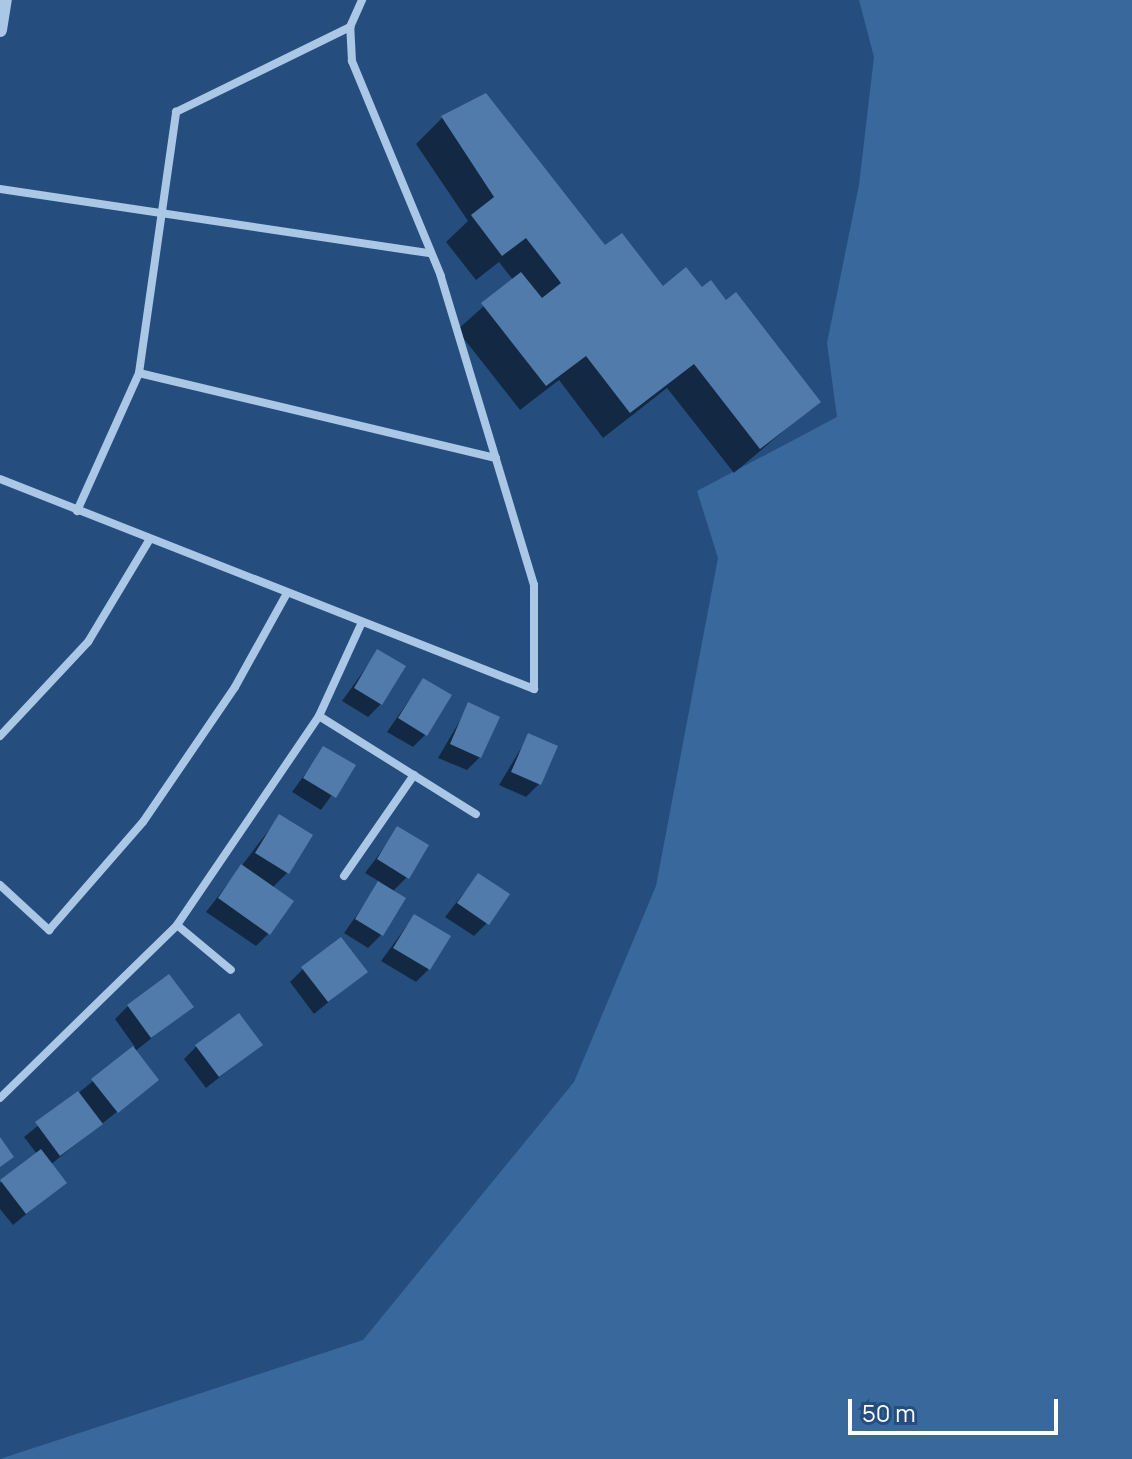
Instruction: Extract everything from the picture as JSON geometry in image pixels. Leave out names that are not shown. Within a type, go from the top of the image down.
[{"type":"street","points":[[0,30],[5,0]]},
{"type":"street","points":[[0,479],[534,689],[534,585],[429,253],[352,61],[350,27],[362,0]]},
{"type":"street","points":[[77,511],[139,373],[176,112],[350,27]]},
{"type":"street","points":[[0,189],[160,208],[429,253]]},
{"type":"street","points":[[139,373],[496,458]]},
{"type":"street","points":[[0,736],[88,642],[150,539]]},
{"type":"street","points":[[0,885],[49,930],[143,822],[235,687],[287,593]]},
{"type":"street","points":[[0,1098],[177,925],[319,716],[362,622]]},
{"type":"street","points":[[319,716],[476,814]]},
{"type":"street","points":[[344,876],[414,775]]},
{"type":"street","points":[[177,925],[231,970]]},
{"type":"shaded area","points":[[859,0],[1132,0],[1132,1459],[0,1459],[363,1340],[574,1082],[656,886],[718,558],[697,491],[837,417],[827,343],[859,185],[874,57]]},
{"type":"building","points":[[486,93],[605,245],[622,233],[663,286],[686,267],[702,287],[711,280],[726,300],[736,292],[821,402],[760,449],[694,364],[630,413],[586,356],[546,386],[481,303],[521,272],[542,298],[561,283],[526,238],[502,256],[471,215],[494,197],[441,116]]},
{"type":"building","points":[[377,649],[406,666],[382,705],[354,688]]},
{"type":"building","points":[[423,678],[452,695],[427,736],[398,718]]},
{"type":"building","points":[[468,702],[500,717],[481,758],[450,744]]},
{"type":"building","points":[[528,733],[558,746],[541,785],[511,772]]},
{"type":"building","points":[[323,746],[356,765],[336,798],[303,778]]},
{"type":"building","points":[[279,814],[313,835],[289,874],[255,853]]},
{"type":"building","points":[[397,826],[429,845],[409,879],[377,859]]},
{"type":"building","points":[[241,864],[294,901],[270,935],[218,898]]},
{"type":"building","points":[[478,873],[510,894],[489,925],[457,903]]},
{"type":"building","points":[[378,881],[406,898],[383,936],[355,919]]},
{"type":"building","points":[[414,914],[451,936],[430,970],[393,948]]},
{"type":"building","points":[[341,937],[368,972],[328,1002],[301,967]]},
{"type":"building","points":[[169,974],[194,1007],[151,1038],[127,1005]]},
{"type":"building","points":[[239,1013],[263,1045],[219,1077],[195,1045]]},
{"type":"building","points":[[133,1046],[159,1080],[118,1113],[91,1079]]},
{"type":"building","points":[[78,1091],[103,1124],[60,1156],[35,1122]]},
{"type":"building","points":[[0,1137],[14,1157],[0,1167]]},
{"type":"building","points":[[41,1149],[67,1183],[26,1214],[0,1180]]}]
